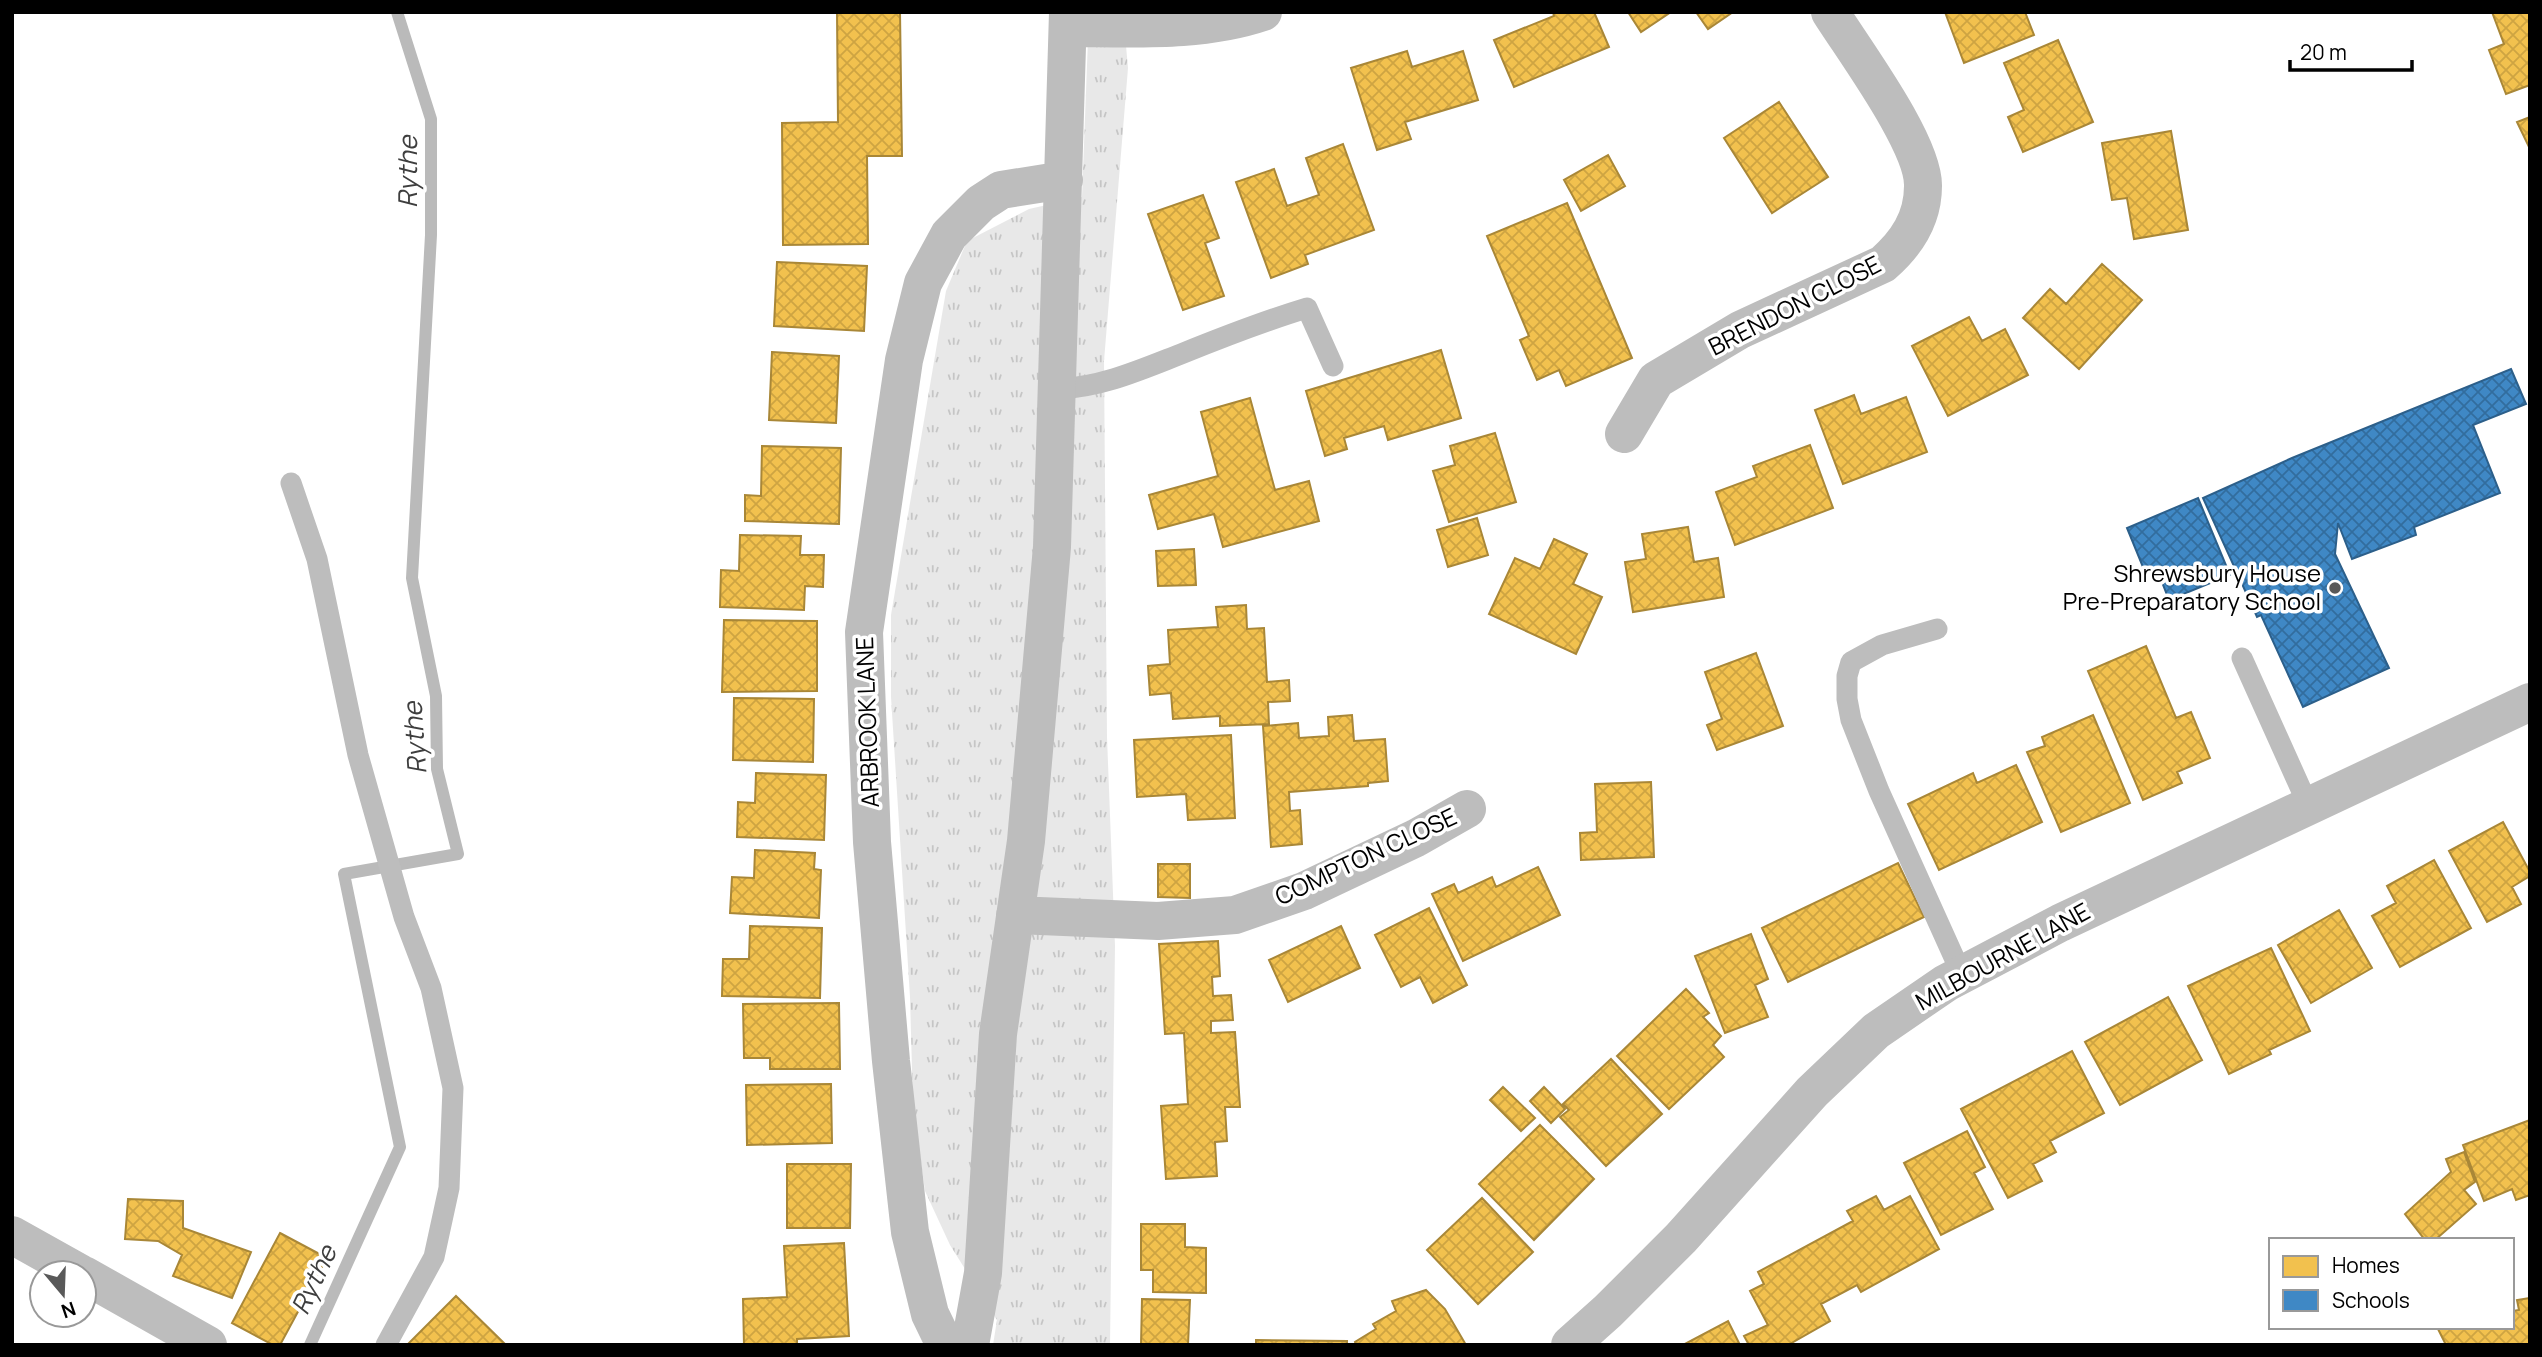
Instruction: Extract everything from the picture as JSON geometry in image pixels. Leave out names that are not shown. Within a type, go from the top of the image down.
[{"type":"street","points":[[970,1345],[983,1273],[998,1034],[1026,841],[1052,547],[1068,20],[1164,28],[1234,22],[1263,12]]},
{"type":"street","name":"BRENDON CLOSE","points":[[1624,434],[1656,380],[1740,330],[1883,264],[1902,247],[1919,217],[1923,184],[1913,150],[1890,105],[1830,12]]},
{"type":"street","name":"ARBROOK LANE","points":[[945,1345],[930,1314],[910,1232],[872,842],[864,632],[904,360],[923,283],[949,235],[981,203],[1001,190],[1063,180]]},
{"type":"street","name":"MILBOURNE LANE","points":[[1570,1345],[1681,1238],[1745,1163],[1812,1092],[1876,1031],[1962,975],[2060,923],[2530,702]]},
{"type":"street","name":"COMPTON CLOSE","points":[[1015,915],[1158,921],[1235,915],[1304,891],[1416,838],[1466,809]]},
{"type":"street","points":[[12,1235],[55,1259]]},
{"type":"street","points":[[98,1283],[208,1345]]},
{"type":"lane","points":[[1058,389],[1085,388],[1133,373],[1265,321],[1307,308],[1333,366]]},
{"type":"lane","points":[[291,484],[317,559],[358,755],[404,918],[431,988],[453,1087],[449,1188],[434,1257],[386,1345]]},
{"type":"lane","points":[[1937,629],[1882,645],[1851,662],[1847,676],[1847,699],[1851,720],[1878,791],[1962,975]]},
{"type":"lane","points":[[2242,658],[2309,807]]},
{"type":"green space","points":[[1089,12],[1123,12],[1128,68],[1104,361],[1107,737],[1115,946],[1110,1345],[993,1345],[997,1320],[950,1245],[925,1191],[913,1105],[910,997],[891,697],[891,615],[946,291],[967,241],[1029,209],[1082,197]]},
{"type":"building: Homes","points":[[837,12],[900,12],[902,156],[867,156],[868,244],[783,245],[782,123],[838,122]]},
{"type":"building: Homes","points":[[1553,12],[1594,12],[1609,47],[1514,87],[1494,40],[1554,16]]},
{"type":"building: Homes","points":[[1628,12],[1671,12],[1641,32]]},
{"type":"building: Homes","points":[[1696,12],[1733,12],[1708,29]]},
{"type":"building: Homes","points":[[1945,12],[2025,12],[2034,35],[1964,63]]},
{"type":"building: Homes","points":[[2492,12],[2530,12],[2530,85],[2506,94],[2489,50],[2504,44]]},
{"type":"building: Homes","points":[[2058,40],[2093,122],[2023,152],[2008,117],[2024,110],[2004,63]]},
{"type":"building: Homes","points":[[1407,51],[1412,67],[1463,51],[1478,100],[1405,122],[1411,139],[1377,150],[1351,68]]},
{"type":"building: Homes","points":[[1779,102],[1828,177],[1772,213],[1724,138]]},
{"type":"building: Homes","points":[[2530,117],[2530,149],[2517,122]]},
{"type":"building: Homes","points":[[2171,131],[2188,230],[2134,239],[2127,198],[2112,200],[2102,143]]},
{"type":"building: Homes","points":[[1343,144],[1374,230],[1305,255],[1308,264],[1271,278],[1236,182],[1274,169],[1287,206],[1319,195],[1306,158]]},
{"type":"building: Homes","points":[[1608,155],[1625,186],[1581,211],[1564,180]]},
{"type":"building: Homes","points":[[1203,195],[1219,238],[1205,243],[1224,296],[1183,310],[1148,214]]},
{"type":"building: Homes","points":[[1567,203],[1632,358],[1566,386],[1559,370],[1537,380],[1520,340],[1529,336],[1487,236]]},
{"type":"building: Homes","points":[[777,262],[867,266],[864,331],[774,326]]},
{"type":"building: Homes","points":[[2102,264],[2142,300],[2079,369],[2023,318],[2050,289],[2066,304]]},
{"type":"building: Homes","points":[[1969,317],[1982,341],[2005,329],[2028,375],[1948,416],[1912,346]]},
{"type":"building: Homes","points":[[1441,350],[1461,418],[1388,440],[1384,426],[1344,438],[1347,449],[1325,456],[1306,391]]},
{"type":"building: Homes","points":[[772,352],[839,356],[836,423],[769,420]]},
{"type":"building: Homes","points":[[1854,395],[1861,414],[1906,397],[1927,452],[1843,484],[1815,410]]},
{"type":"building: Homes","points":[[1250,398],[1275,490],[1309,481],[1319,521],[1223,547],[1214,514],[1158,529],[1149,495],[1218,476],[1201,412]]},
{"type":"building: Homes","points":[[1495,433],[1516,502],[1449,522],[1433,471],[1455,465],[1450,446]]},
{"type":"building: Homes","points":[[1810,445],[1833,508],[1735,545],[1716,492],[1757,477],[1753,466]]},
{"type":"building: Homes","points":[[762,446],[841,448],[839,524],[745,521],[745,495],[761,496]]},
{"type":"building: Homes","points":[[1477,518],[1488,555],[1448,567],[1437,530]]},
{"type":"building: Homes","points":[[1688,527],[1694,562],[1718,558],[1724,597],[1633,612],[1625,562],[1646,559],[1642,534]]},
{"type":"building: Homes","points":[[740,535],[801,536],[800,555],[824,555],[823,587],[805,586],[804,610],[720,607],[721,570],[739,571]]},
{"type":"building: Homes","points":[[1554,539],[1587,554],[1573,584],[1602,597],[1576,654],[1489,614],[1515,558],[1540,569]]},
{"type":"building: Homes","points":[[1194,549],[1196,585],[1158,586],[1156,551]]},
{"type":"building: Homes","points":[[1246,605],[1247,629],[1264,628],[1267,682],[1289,680],[1290,701],[1268,702],[1269,724],[1220,726],[1220,716],[1173,719],[1171,693],[1150,695],[1148,666],[1170,664],[1168,630],[1218,627],[1216,607]]},
{"type":"building: Homes","points":[[724,620],[817,621],[817,691],[722,692]]},
{"type":"building: Homes","points":[[2146,646],[2176,718],[2191,712],[2210,758],[2177,772],[2182,783],[2143,800],[2088,671]]},
{"type":"building: Homes","points":[[1756,653],[1783,726],[1717,750],[1707,725],[1722,719],[1705,672]]},
{"type":"building: Homes","points":[[734,698],[814,699],[813,762],[733,760]]},
{"type":"building: Homes","points":[[1352,715],[1354,741],[1385,739],[1388,781],[1368,783],[1368,786],[1289,792],[1290,811],[1300,810],[1302,844],[1271,847],[1263,726],[1298,723],[1299,738],[1329,736],[1328,717]]},
{"type":"building: Homes","points":[[2093,715],[2130,803],[2061,832],[2027,752],[2045,746],[2042,737]]},
{"type":"building: Homes","points":[[1231,735],[1235,818],[1188,820],[1186,794],[1137,797],[1134,740]]},
{"type":"building: Homes","points":[[2016,765],[2042,822],[1939,870],[1908,804],[1973,773],[1977,783]]},
{"type":"building: Homes","points":[[756,773],[826,775],[824,840],[737,837],[738,802],[755,803]]},
{"type":"building: Homes","points":[[1651,782],[1654,857],[1581,860],[1580,833],[1597,832],[1595,784]]},
{"type":"building: Homes","points":[[2503,822],[2530,876],[2512,887],[2521,904],[2487,922],[2449,851]]},
{"type":"building: Homes","points":[[755,850],[815,853],[814,869],[821,870],[819,918],[730,913],[732,877],[754,878]]},
{"type":"building: Homes","points":[[2434,860],[2471,928],[2400,967],[2372,916],[2396,903],[2387,886]]},
{"type":"building: Homes","points":[[1898,863],[1924,917],[1788,982],[1762,928]]},
{"type":"building: Homes","points":[[1158,864],[1190,864],[1190,898],[1158,897]]},
{"type":"building: Homes","points":[[1538,867],[1560,915],[1463,961],[1432,894],[1454,884],[1458,893],[1492,877],[1496,887]]},
{"type":"building: Homes","points":[[1429,908],[1467,985],[1433,1003],[1420,977],[1401,987],[1375,935]]},
{"type":"building: Homes","points":[[2339,910],[2372,968],[2311,1003],[2278,945]]},
{"type":"building: Homes","points":[[750,926],[822,928],[820,998],[722,996],[723,959],[749,959]]},
{"type":"building: Homes","points":[[1341,926],[1360,968],[1288,1002],[1269,960]]},
{"type":"building: Homes","points":[[1751,934],[1768,979],[1755,985],[1768,1017],[1725,1033],[1695,956]]},
{"type":"building: Homes","points":[[1218,941],[1220,976],[1212,977],[1213,996],[1231,995],[1233,1020],[1211,1021],[1211,1033],[1235,1032],[1240,1107],[1225,1107],[1227,1141],[1215,1142],[1217,1176],[1166,1179],[1161,1106],[1188,1104],[1184,1033],[1165,1034],[1159,944]]},
{"type":"building: Homes","points":[[2271,948],[2310,1031],[2269,1050],[2271,1054],[2229,1074],[2188,986]]},
{"type":"building: Homes","points":[[1686,989],[1709,1013],[1703,1017],[1721,1036],[1713,1045],[1724,1057],[1669,1109],[1617,1056]]},
{"type":"building: Homes","points":[[2168,997],[2202,1060],[2120,1105],[2085,1042]]},
{"type":"building: Homes","points":[[839,1003],[840,1069],[770,1069],[770,1058],[744,1058],[743,1004]]},
{"type":"building: Homes","points":[[2072,1051],[2104,1113],[2050,1141],[2056,1152],[2033,1164],[2042,1181],[2008,1198],[1961,1109]]},
{"type":"building: Homes","points":[[1611,1059],[1662,1114],[1606,1166],[1560,1117],[1569,1110],[1563,1104]]},
{"type":"building: Homes","points":[[831,1084],[832,1143],[747,1145],[746,1085]]},
{"type":"building: Homes","points":[[1503,1087],[1535,1118],[1521,1131],[1490,1100]]},
{"type":"building: Homes","points":[[1544,1087],[1565,1109],[1551,1123],[1530,1101]]},
{"type":"building: Homes","points":[[2530,1120],[2530,1195],[2516,1200],[2512,1189],[2484,1201],[2463,1145]]},
{"type":"building: Homes","points":[[1540,1125],[1594,1179],[1534,1240],[1479,1184]]},
{"type":"building: Homes","points":[[1967,1131],[1985,1167],[1974,1173],[1993,1209],[1941,1235],[1904,1163]]},
{"type":"building: Homes","points":[[2464,1152],[2475,1182],[2464,1190],[2476,1204],[2437,1238],[2423,1238],[2405,1214],[2451,1172],[2446,1159]]},
{"type":"building: Homes","points":[[787,1164],[851,1164],[850,1228],[787,1228]]},
{"type":"building: Homes","points":[[1876,1196],[1884,1210],[1910,1196],[1939,1249],[1861,1292],[1857,1285],[1821,1304],[1830,1321],[1788,1345],[1749,1345],[1744,1336],[1768,1325],[1750,1291],[1764,1284],[1758,1272],[1853,1221],[1847,1211]]},
{"type":"building: Homes","points":[[1482,1198],[1533,1252],[1478,1304],[1427,1250]]},
{"type":"building: Homes","points":[[128,1199],[183,1201],[183,1228],[251,1252],[232,1298],[173,1276],[182,1255],[158,1241],[125,1239]]},
{"type":"building: Homes","points":[[1141,1224],[1185,1224],[1185,1247],[1206,1248],[1206,1293],[1153,1292],[1153,1270],[1141,1270]]},
{"type":"building: Homes","points":[[280,1233],[327,1258],[280,1345],[273,1345],[232,1323]]},
{"type":"building: Homes","points":[[844,1243],[849,1336],[797,1339],[797,1345],[744,1345],[743,1299],[787,1297],[784,1246]]},
{"type":"building: Homes","points":[[1426,1290],[1445,1309],[1466,1345],[1356,1345],[1355,1342],[1376,1329],[1373,1324],[1396,1311],[1392,1301]]},
{"type":"building: Homes","points":[[456,1296],[506,1345],[407,1345]]},
{"type":"building: Homes","points":[[2530,1298],[2530,1345],[2446,1345],[2438,1329],[2514,1329],[2514,1311],[2519,1310],[2517,1300]]},
{"type":"building: Homes","points":[[1142,1299],[1190,1300],[1188,1345],[1141,1345]]},
{"type":"building: Homes","points":[[1728,1321],[1740,1345],[1683,1345]]},
{"type":"building: Homes","points":[[1256,1340],[1347,1341],[1347,1345],[1256,1345]]},
{"type":"building: Schools","points":[[2511,369],[2526,404],[2473,425],[2500,493],[2414,527],[2416,535],[2352,559],[2338,523],[2335,554],[2389,668],[2303,707],[2261,615],[2257,617],[2203,498],[2292,458]]},
{"type":"building: Schools","points":[[2198,498],[2230,575],[2169,600],[2158,572],[2147,577],[2127,528]]},
{"type":"waterway","name":"Rythe","points":[[310,1345],[400,1147],[344,874],[458,854],[437,769],[436,696],[412,578],[431,235],[431,119],[397,12]]},
{"type":"place","name":"Shrewsbury House Pre-Preparatory School","points":[[2335,588]]}]
